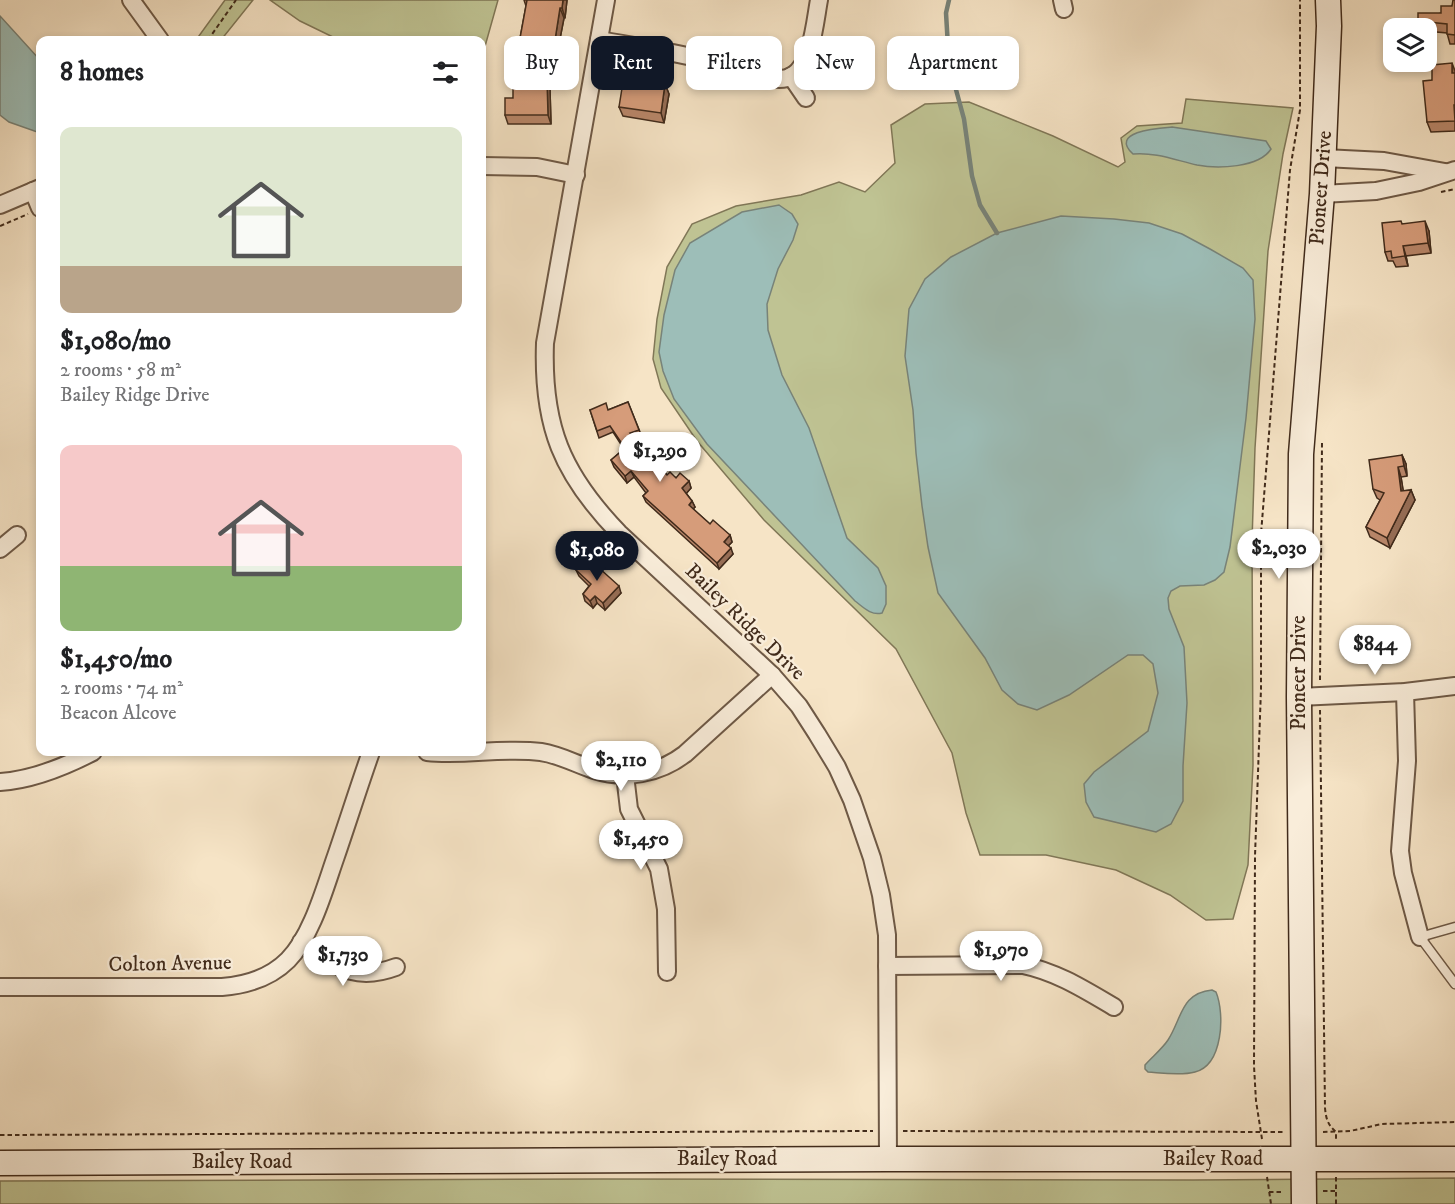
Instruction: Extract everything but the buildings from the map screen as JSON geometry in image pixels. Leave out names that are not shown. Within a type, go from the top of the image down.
[{"type":"main road","name":"Pioneer Drive","points":[[1304,1204],[1299,697],[1301,454],[1322,194],[1329,26],[1328,0]]},
{"type":"main road","name":"Bailey Road","points":[[0,1163],[888,1159],[1455,1160]]},
{"type":"street","points":[[131,0],[157,36]]},
{"type":"street","name":"Bailey Ridge Drive","points":[[600,36],[606,0]]},
{"type":"street","points":[[674,52],[773,78],[782,79],[791,76],[805,61],[819,0]]},
{"type":"street","points":[[791,76],[806,98]]},
{"type":"street","name":"Bailey Ridge Drive","points":[[591,87],[545,343],[544,374],[547,406],[553,431],[563,458],[599,513],[772,675],[799,706],[837,767],[852,800],[872,858],[887,934],[888,1159]]},
{"type":"street","points":[[1324,158],[1384,161],[1450,171]]},
{"type":"street","points":[[486,166],[537,167],[576,176]]},
{"type":"street","points":[[1322,194],[1376,191],[1419,182],[1450,171]]},
{"type":"street","points":[[0,205],[36,190]]},
{"type":"street","points":[[0,549],[17,535]]},
{"type":"street","points":[[486,752],[541,752],[608,774],[644,773],[675,762],[772,675]]},
{"type":"street","points":[[1299,697],[1405,692],[1455,686]]},
{"type":"street","points":[[1405,692],[1407,761],[1400,850],[1402,873],[1420,937]]},
{"type":"street","points":[[0,782],[50,771],[84,756]]},
{"type":"street","name":"Colton Avenue","points":[[0,987],[222,987],[239,986],[258,980],[274,971],[289,958],[301,942],[319,906],[370,756]]},
{"type":"street","points":[[625,775],[628,809],[659,869],[666,909],[667,972]]},
{"type":"street","points":[[301,942],[336,965],[355,973],[381,972],[396,967]]},
{"type":"street","points":[[887,966],[1023,965],[1041,969],[1062,978],[1114,1006]]},
{"type":"lane","points":[[1455,927],[1420,937],[1455,984]]},
{"type":"path","points":[[211,36],[236,0]]},
{"type":"path","points":[[913,1131],[1261,1132],[1254,1066],[1256,856],[1261,689],[1261,534],[1290,171],[1300,110],[1300,0]]},
{"type":"path","points":[[0,226],[36,210]]},
{"type":"path","points":[[1320,680],[1322,439]]},
{"type":"path","points":[[1320,713],[1326,1117],[1336,1132],[1382,1124],[1455,1122]]},
{"type":"path","points":[[0,1135],[870,1131]]},
{"type":"path","points":[[1336,1191],[1336,1204]]},
{"type":"path","points":[[1269,1192],[1271,1204]]},
{"type":"green space","points":[[225,0],[253,0],[224,36],[199,36]]},
{"type":"green space","points":[[270,0],[498,0],[486,43],[486,36],[331,36],[300,21]]},
{"type":"green space","points":[[1186,99],[1293,108],[1283,154],[1268,251],[1255,448],[1252,541],[1253,765],[1248,865],[1233,919],[1206,920],[1170,895],[1116,870],[1046,855],[980,855],[966,813],[952,753],[896,649],[764,520],[697,441],[661,388],[653,359],[657,319],[667,267],[692,224],[736,206],[801,195],[839,182],[865,192],[895,163],[891,125],[925,104],[969,102],[1053,136],[1118,167],[1125,162],[1121,138],[1137,126],[1182,123]]},
{"type":"green space","points":[[1455,1178],[1455,1204],[0,1204],[0,1181]]},
{"type":"water","points":[[0,16],[36,56],[36,132],[9,122],[0,115]]},
{"type":"water","points":[[1172,127],[1266,141],[1271,149],[1257,160],[1248,163],[1215,167],[1157,155],[1133,154],[1127,146],[1127,140],[1139,132]]},
{"type":"water","points":[[779,205],[792,214],[798,224],[793,240],[778,269],[767,304],[768,330],[782,375],[809,428],[847,538],[878,568],[886,586],[886,604],[882,613],[878,614],[855,601],[707,444],[674,399],[663,371],[659,352],[664,315],[675,270],[690,243],[742,212]]},
{"type":"water","points":[[1061,216],[1149,223],[1182,234],[1243,268],[1253,280],[1255,319],[1246,418],[1230,547],[1224,572],[1215,580],[1204,585],[1180,586],[1171,591],[1168,598],[1169,609],[1184,647],[1187,703],[1183,801],[1171,824],[1156,832],[1094,817],[1086,802],[1084,784],[1094,772],[1148,731],[1158,693],[1153,664],[1143,655],[1128,655],[1069,695],[1037,710],[1018,704],[1002,690],[985,658],[938,593],[928,547],[905,356],[909,309],[925,279],[951,257],[997,233]]},
{"type":"water","points":[[1212,990],[1216,992],[1219,1001],[1221,1025],[1211,1060],[1204,1067],[1190,1073],[1148,1072],[1145,1065],[1168,1040],[1188,1001],[1202,992]]},
{"type":"waterway","points":[[949,0],[946,13],[949,64],[964,119],[972,176],[980,205],[997,233]]}]
